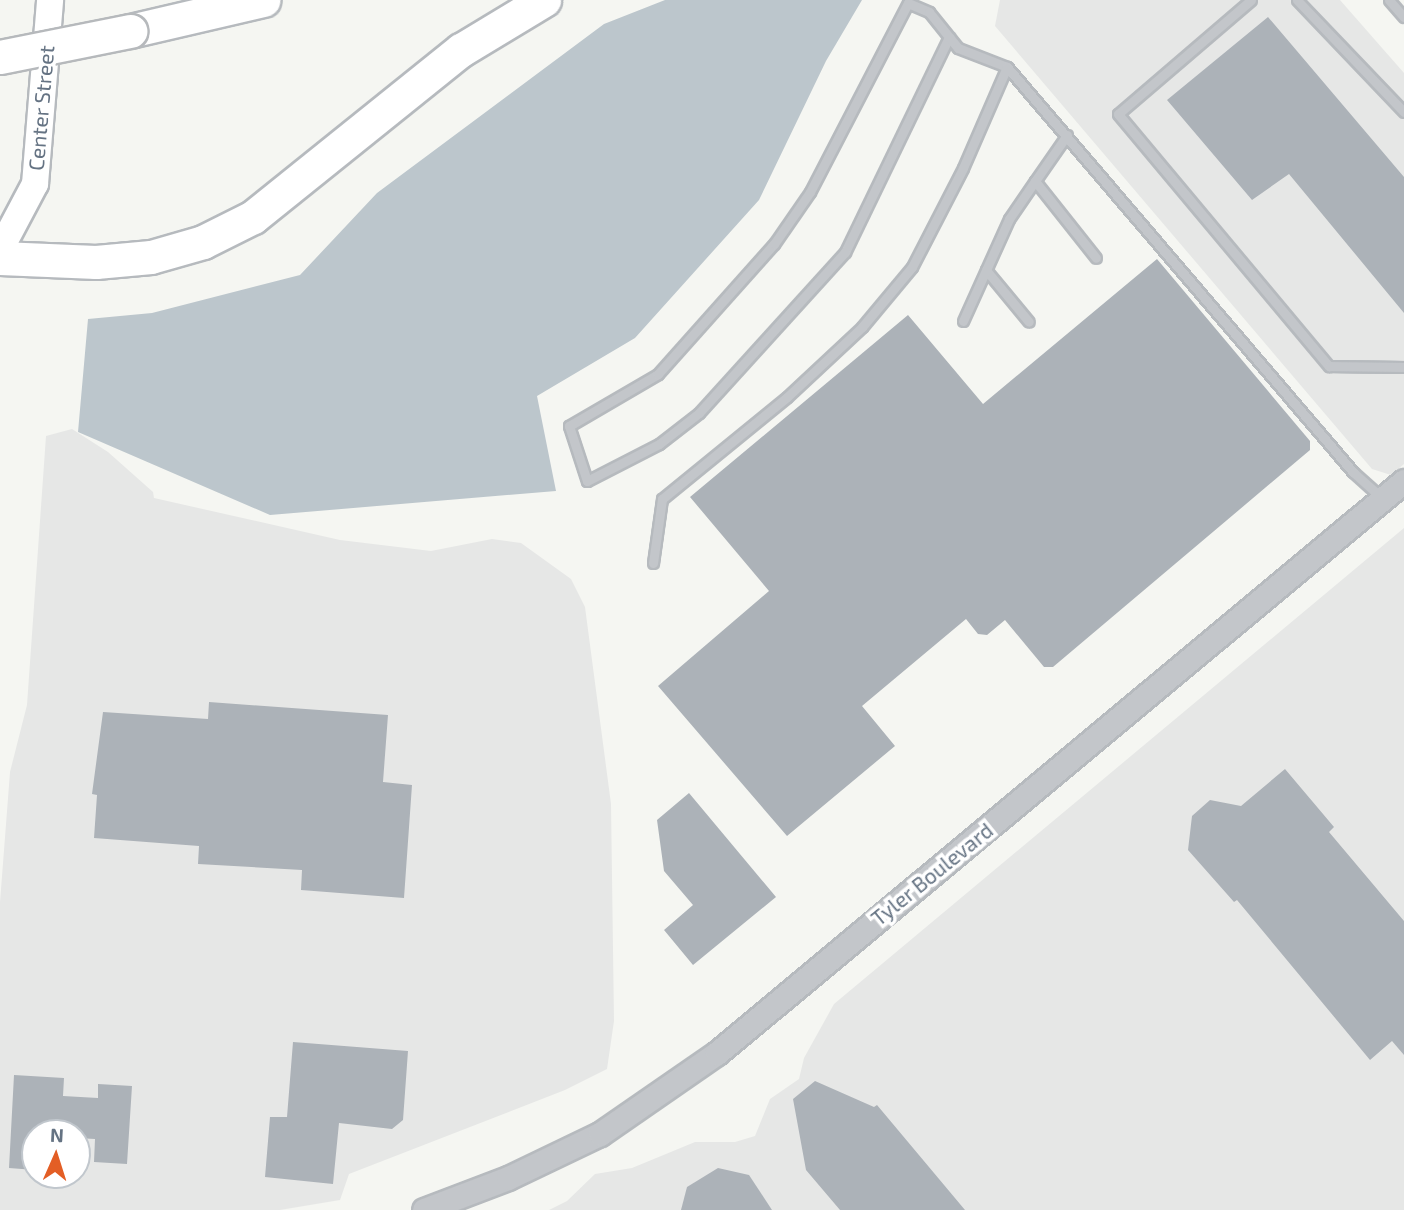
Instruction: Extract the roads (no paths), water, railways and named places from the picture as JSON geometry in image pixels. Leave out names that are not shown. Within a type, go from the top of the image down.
[{"type":"highway","points":[[0,57],[130,31],[263,0]]},
{"type":"highway","points":[[0,258],[96,262],[152,257],[203,242],[253,216],[461,50],[544,0]]},
{"type":"main road","name":"Center Street","points":[[0,250],[35,184],[50,0]]},
{"type":"street","name":"Tyler Boulevard","points":[[424,1210],[508,1178],[600,1133],[717,1053],[1404,481]]},
{"type":"lane","points":[[1251,0],[1118,114],[1329,366],[1404,367]]},
{"type":"lane","points":[[1297,0],[1404,112]]},
{"type":"lane","points":[[1389,0],[1404,17]]},
{"type":"lane","points":[[949,37],[845,252],[699,413],[659,444],[587,481],[569,426],[658,374],[774,244],[810,192],[908,3],[929,12],[958,48],[1007,67],[1353,472],[1382,499]]},
{"type":"lane","points":[[653,563],[662,499],[787,397],[862,327],[912,267],[963,168],[1007,67]]},
{"type":"lane","points":[[963,321],[1009,219],[1067,135]]},
{"type":"lane","points":[[1035,181],[1096,258]]},
{"type":"lane","points":[[986,270],[1029,322]]}]
